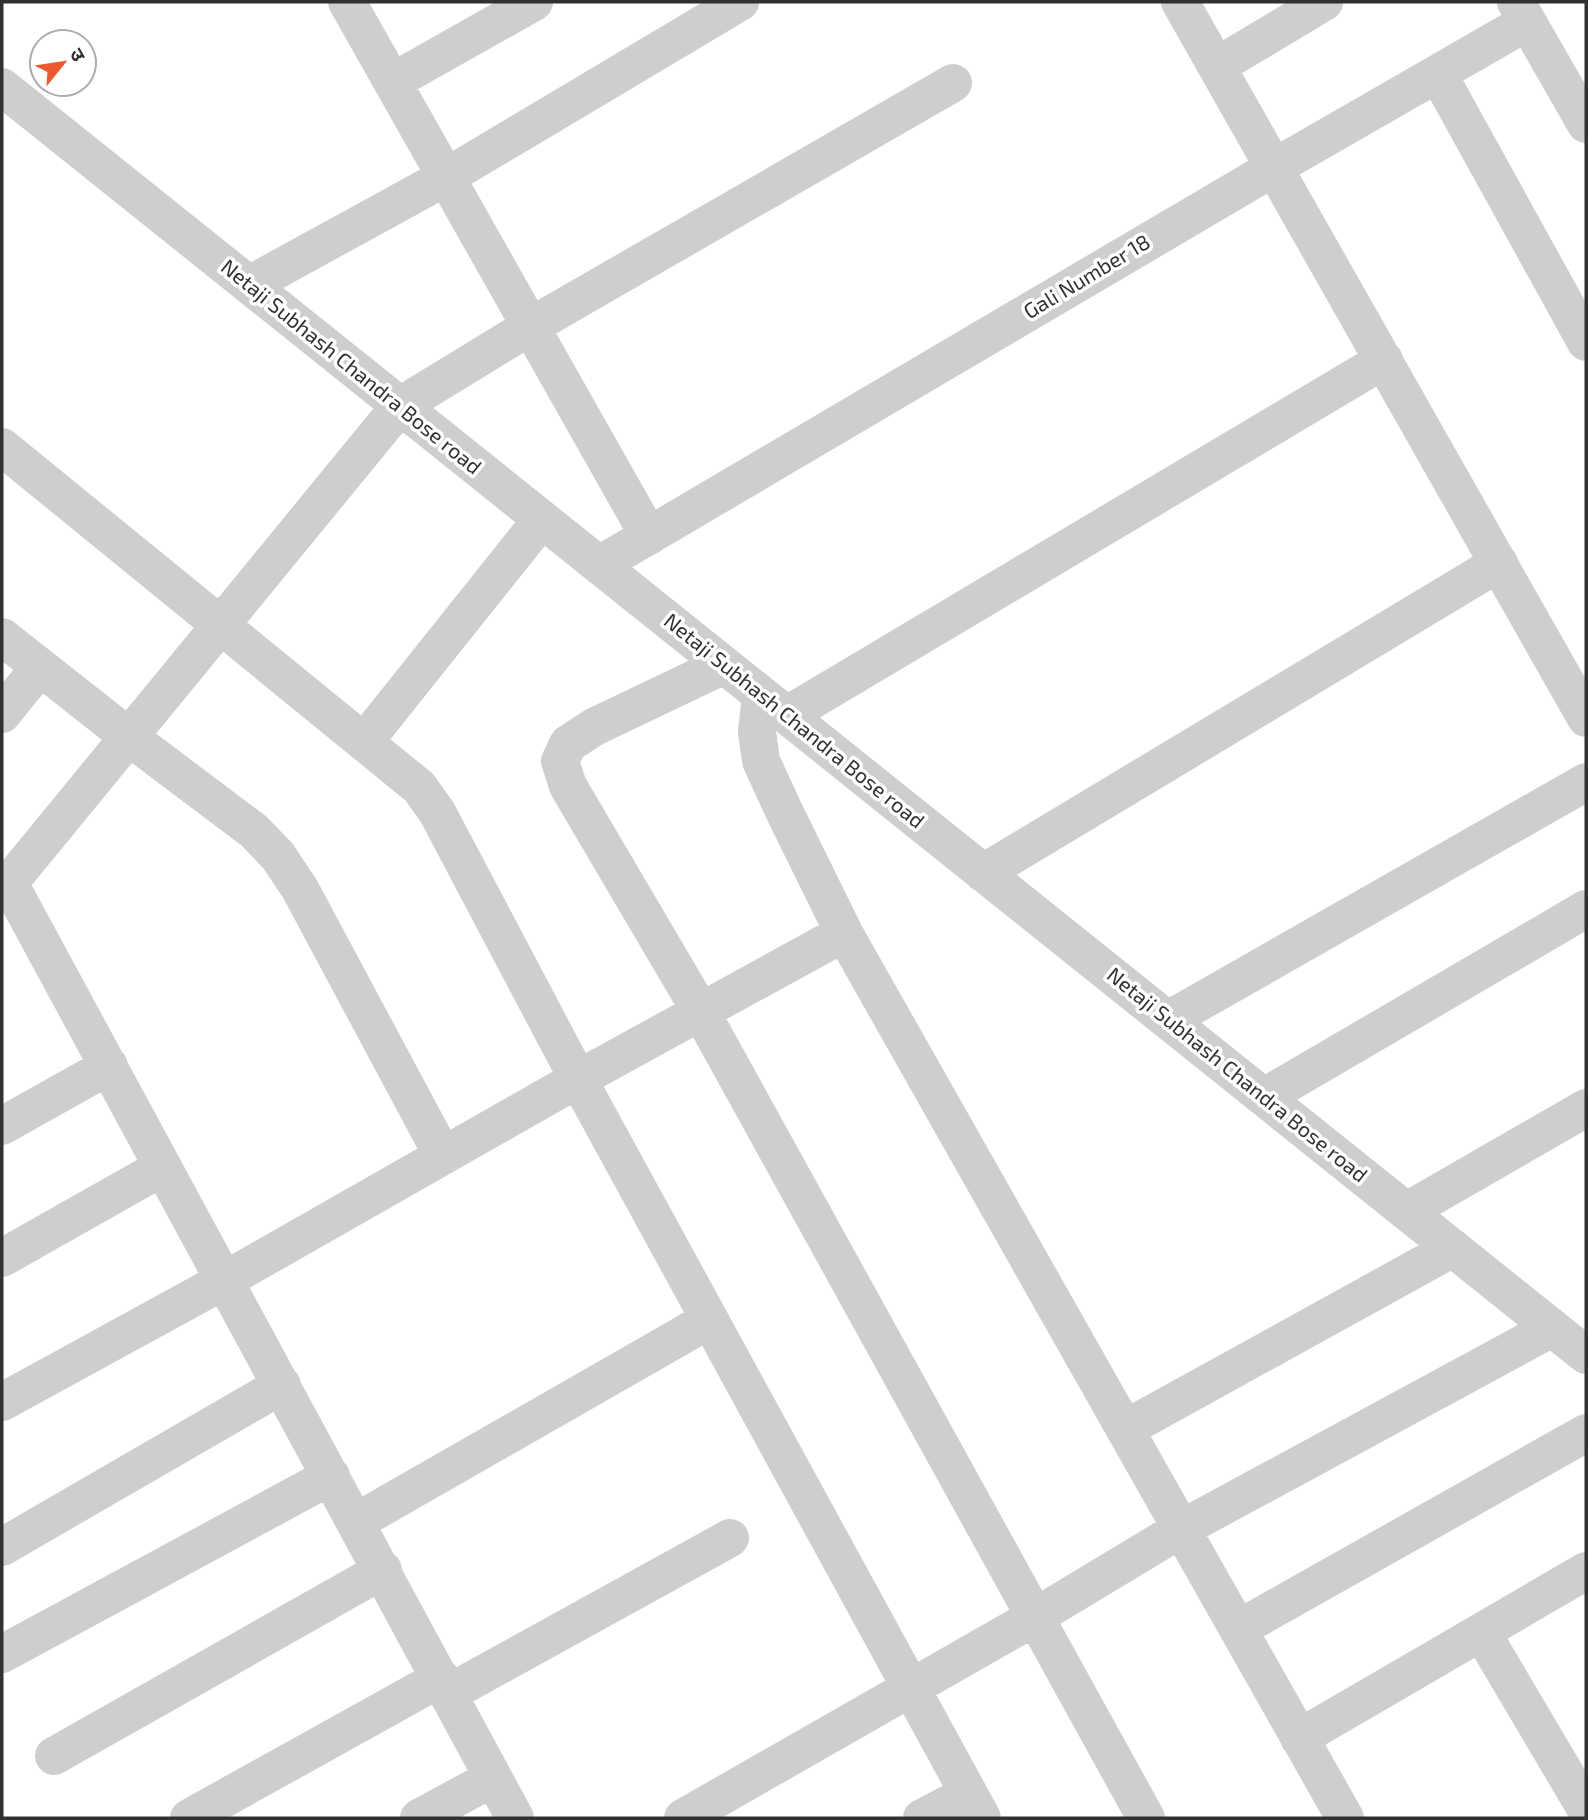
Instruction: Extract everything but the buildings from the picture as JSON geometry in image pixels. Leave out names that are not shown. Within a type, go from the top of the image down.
[{"type":"street","points":[[347,2],[649,536]]},
{"type":"street","points":[[392,82],[534,2]]},
{"type":"street","points":[[249,285],[446,177],[740,2]]},
{"type":"street","points":[[1180,2],[1586,718]]},
{"type":"street","points":[[1217,66],[1324,2]]},
{"type":"street","points":[[1522,12],[1586,124]]},
{"type":"street","name":"Gali Number 18","points":[[599,565],[1438,74],[1522,12]]},
{"type":"street","points":[[1438,74],[1584,333]]},
{"type":"street","points":[[516,1818],[109,1066],[6,888],[400,406],[531,326],[953,83]]},
{"type":"street","name":"Netaji Subhash Chandra Bose road","points":[[2,88],[1586,1355]]},
{"type":"street","points":[[1345,1818],[844,933],[761,761],[757,732],[774,705],[1384,360]]},
{"type":"street","points":[[2,447],[419,787],[437,813],[578,1079],[975,1806],[922,1818]]},
{"type":"street","points":[[364,742],[542,519]]},
{"type":"street","points":[[983,873],[1499,563]]},
{"type":"street","points":[[2,637],[254,831],[278,856],[300,889],[443,1156]]},
{"type":"street","points":[[724,665],[594,727],[568,744],[560,761],[568,786],[701,1012],[1146,1818]]},
{"type":"street","points":[[2,714],[40,667]]},
{"type":"street","points":[[1168,1020],[1586,782]]},
{"type":"street","points":[[1264,1097],[1586,909]]},
{"type":"street","points":[[2,1402],[844,933]]},
{"type":"street","points":[[2,1126],[109,1066]]},
{"type":"street","points":[[1407,1211],[1586,1108]]},
{"type":"street","points":[[2,1258],[163,1167]]},
{"type":"street","points":[[1125,1429],[1453,1248]]},
{"type":"street","points":[[356,1522],[709,1320]]},
{"type":"street","points":[[683,1818],[911,1689],[1181,1529],[1552,1328]]},
{"type":"street","points":[[2,1547],[282,1385]]},
{"type":"street","points":[[1238,1629],[1586,1433]]},
{"type":"street","points":[[2,1654],[331,1476]]},
{"type":"street","points":[[189,1818],[730,1538]]},
{"type":"street","points":[[54,1756],[383,1570]]},
{"type":"street","points":[[1299,1738],[1586,1571]]},
{"type":"street","points":[[1482,1633],[1586,1809]]},
{"type":"street","points":[[419,1818],[493,1778]]}]
